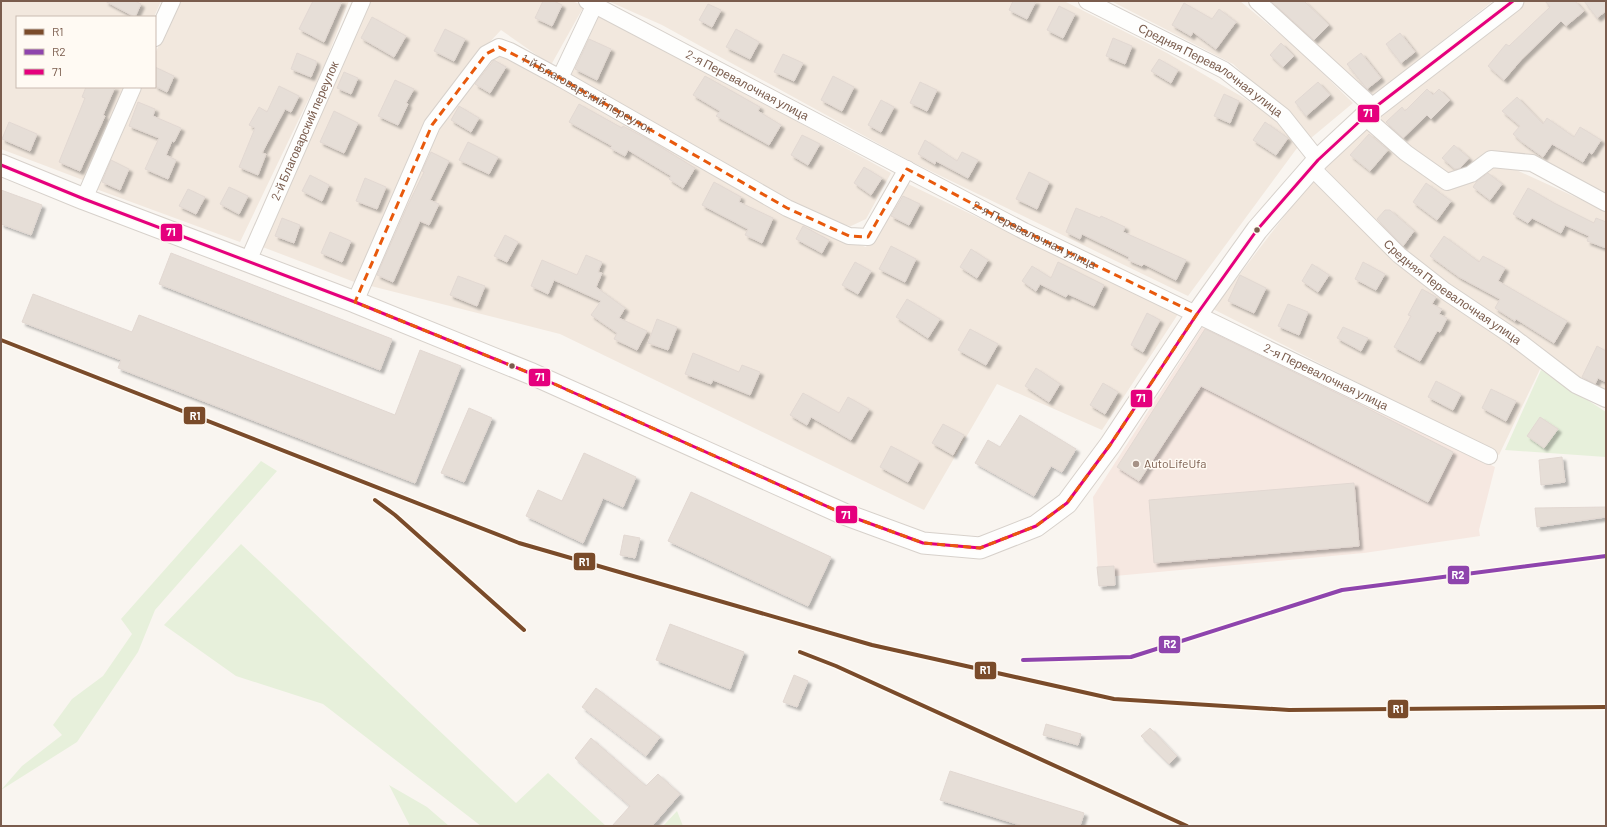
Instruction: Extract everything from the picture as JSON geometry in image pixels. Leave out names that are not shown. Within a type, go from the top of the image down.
[{"type":"street","points":[[156,36],[172,1]]},
{"type":"street","name":"2-й Благоварский переулок","points":[[248,261],[362,1]]},
{"type":"street","name":"Средняя Перевалочная улица","points":[[1087,1],[1224,70],[1283,116],[1315,164],[1399,255],[1445,291],[1512,336],[1576,385],[1606,399]]},
{"type":"street","points":[[1257,1],[1369,112],[1406,153],[1447,182],[1471,174],[1491,158],[1532,163],[1606,202]]},
{"type":"street","points":[[1,165],[84,199],[355,302],[532,374],[844,514],[923,543],[980,548],[1036,526],[1067,503],[1110,445],[1197,314],[1257,230],[1315,164],[1369,112],[1513,1]]},
{"type":"street","points":[[560,78],[591,3]]},
{"type":"street","name":"2-я Перевалочная улица","points":[[591,3],[1024,231],[1489,456]]},
{"type":"street","name":"1-й Благоварский переулок","points":[[355,302],[432,125],[486,54],[499,47],[510,51],[560,78],[787,208],[849,236],[868,237],[907,169]]},
{"type":"street","points":[[84,199],[133,88]]},
{"type":"highlighted area","points":[[499,47],[560,78],[787,208],[849,236],[868,237],[907,169],[1024,231],[1197,314],[1110,445],[1067,503],[1036,526],[980,548],[923,543],[844,514],[532,374],[355,302],[432,125],[486,54]]},
{"type":"shaded area","points":[[1,1],[161,1],[154,16],[16,16],[16,88],[124,88],[83,180],[1,149]]},
{"type":"shaded area","points":[[178,1],[349,1],[323,69],[240,242],[96,189],[140,88],[156,88],[156,52]]},
{"type":"shaded area","points":[[367,1],[572,1],[584,6],[551,65],[501,30],[476,57],[433,110],[357,283],[260,246]]},
{"type":"shaded area","points":[[608,1],[1064,1],[1167,53],[1239,95],[1282,122],[1300,144],[1188,296],[910,161],[662,25]]},
{"type":"shaded area","points":[[1111,1],[1240,1],[1297,48],[1353,103],[1311,138],[1233,64]]},
{"type":"shaded area","points":[[1262,1],[1493,1],[1369,99]]},
{"type":"shaded area","points":[[1522,1],[1606,1],[1606,195],[1525,156],[1458,174],[1445,172],[1407,149],[1373,116]]},
{"type":"shaded area","points":[[596,11],[891,173],[866,219],[851,226],[827,222],[566,77]]},
{"type":"shaded area","points":[[499,51],[603,109],[779,213],[836,237],[866,247],[904,182],[1029,242],[1180,311],[1102,430],[997,384],[924,510],[560,334],[367,285],[438,126],[486,59]]},
{"type":"shaded area","points":[[1365,121],[1448,190],[1491,166],[1512,168],[1606,211],[1606,393],[1586,385],[1422,266],[1372,221],[1325,168]]},
{"type":"shaded area","points":[[1312,180],[1402,265],[1542,365],[1499,455],[1213,309]]},
{"type":"shaded area","points":[[1205,323],[1495,467],[1479,530],[1480,536],[1364,553],[1115,576],[1115,585],[1099,586],[1093,497]]},
{"type":"green space","points":[[1541,370],[1606,412],[1606,457],[1505,450]]},
{"type":"green space","points":[[261,461],[277,471],[155,610],[138,652],[77,742],[1,790],[22,766],[62,735],[53,725],[72,699],[103,676],[132,634],[121,619]]},
{"type":"green space","points":[[241,544],[516,803],[548,773],[606,826],[481,826],[323,704],[236,676],[164,625]]},
{"type":"green space","points":[[389,785],[427,807],[449,826],[410,826]]},
{"type":"green space","points":[[677,811],[683,826],[663,826]]},
{"type":"building","points":[[105,1],[135,1],[141,4],[135,16]]},
{"type":"building","points":[[313,1],[342,1],[324,42],[299,29]]},
{"type":"building","points":[[543,1],[554,1],[562,5],[552,26],[535,18]]},
{"type":"building","points":[[1013,1],[1036,1],[1027,19],[1009,10]]},
{"type":"building","points":[[1271,1],[1304,1],[1329,25],[1314,40]]},
{"type":"building","points":[[1545,1],[1575,1],[1584,11],[1566,26],[1561,21],[1521,60],[1504,80],[1488,66],[1506,44],[1509,46],[1550,7]]},
{"type":"building","points":[[1584,1],[1606,1],[1606,11],[1597,18]]},
{"type":"building","points":[[1184,3],[1212,19],[1219,9],[1236,22],[1216,49],[1193,32],[1191,36],[1172,25]]},
{"type":"building","points":[[708,4],[721,10],[712,27],[699,20]]},
{"type":"building","points":[[1059,6],[1075,14],[1063,38],[1047,30]]},
{"type":"building","points":[[372,17],[406,36],[394,57],[361,38]]},
{"type":"building","points":[[445,29],[465,39],[454,61],[434,51]]},
{"type":"building","points":[[736,29],[759,42],[750,59],[726,47]]},
{"type":"building","points":[[1400,33],[1415,52],[1401,63],[1386,44]]},
{"type":"building","points":[[1113,38],[1132,46],[1125,64],[1106,56]]},
{"type":"building","points":[[589,39],[611,49],[597,80],[575,69]]},
{"type":"building","points":[[1281,43],[1294,56],[1283,67],[1270,55]]},
{"type":"building","points":[[297,53],[316,61],[311,77],[291,69]]},
{"type":"building","points":[[1361,53],[1381,78],[1367,89],[1347,64]]},
{"type":"building","points":[[783,54],[803,63],[794,81],[774,72]]},
{"type":"building","points":[[1159,59],[1178,70],[1171,83],[1151,71]]},
{"type":"building","points":[[494,60],[506,67],[490,93],[475,84]]},
{"type":"building","points":[[156,67],[174,76],[167,92],[156,86]]},
{"type":"building","points":[[344,72],[358,78],[351,94],[337,88]]},
{"type":"building","points":[[705,76],[760,107],[758,111],[781,125],[769,145],[716,116],[720,111],[693,95]]},
{"type":"building","points":[[833,76],[854,87],[842,111],[821,100]]},
{"type":"building","points":[[395,80],[414,89],[406,103],[408,104],[398,125],[378,116]]},
{"type":"building","points":[[920,82],[937,90],[927,111],[910,103]]},
{"type":"building","points":[[1318,82],[1330,95],[1306,116],[1295,102]]},
{"type":"building","points":[[279,86],[299,96],[291,112],[285,109],[262,153],[266,154],[258,175],[239,167],[255,128],[249,125],[259,107],[267,112]]},
{"type":"building","points":[[86,88],[115,88],[103,115],[105,116],[80,171],[59,162],[85,98],[82,97]]},
{"type":"building","points":[[1427,89],[1433,95],[1439,89],[1450,100],[1431,119],[1427,115],[1403,138],[1386,122],[1402,107],[1405,111]]},
{"type":"building","points":[[1224,94],[1239,101],[1230,123],[1214,116]]},
{"type":"building","points":[[1517,97],[1543,124],[1547,118],[1574,137],[1580,127],[1601,140],[1592,154],[1589,152],[1583,162],[1552,144],[1543,157],[1513,134],[1520,126],[1502,111]]},
{"type":"building","points":[[881,100],[894,107],[881,132],[868,125]]},
{"type":"building","points":[[138,102],[155,109],[153,116],[181,128],[174,142],[172,141],[166,155],[176,160],[168,179],[145,169],[159,138],[129,126]]},
{"type":"building","points":[[579,104],[622,128],[623,126],[651,141],[695,168],[683,188],[669,179],[671,176],[628,150],[625,156],[610,148],[612,146],[569,122]]},
{"type":"building","points":[[459,106],[479,118],[471,132],[451,120]]},
{"type":"building","points":[[334,111],[358,123],[344,153],[320,142]]},
{"type":"building","points":[[9,122],[37,134],[30,151],[2,139]]},
{"type":"building","points":[[1265,122],[1288,138],[1276,155],[1253,140]]},
{"type":"building","points":[[1369,134],[1388,150],[1370,171],[1350,155]]},
{"type":"building","points":[[802,135],[820,144],[808,165],[791,155]]},
{"type":"building","points":[[925,140],[957,161],[962,152],[978,160],[968,178],[936,161],[935,164],[918,154]]},
{"type":"building","points":[[468,142],[498,157],[489,174],[459,160]]},
{"type":"building","points":[[1454,145],[1469,158],[1460,168],[1455,169],[1442,158]]},
{"type":"building","points":[[431,152],[449,161],[430,200],[439,204],[429,225],[420,221],[393,282],[377,275],[424,172],[422,171]]},
{"type":"building","points":[[111,160],[129,169],[120,190],[102,182]]},
{"type":"building","points":[[864,167],[882,178],[871,195],[854,183]]},
{"type":"building","points":[[1029,172],[1049,182],[1037,209],[1016,199]]},
{"type":"building","points":[[1488,173],[1502,184],[1490,200],[1473,187],[1477,181]]},
{"type":"building","points":[[310,175],[329,185],[322,201],[302,191]]},
{"type":"building","points":[[365,178],[386,187],[377,209],[356,201]]},
{"type":"building","points":[[714,182],[741,197],[739,202],[773,218],[762,243],[745,235],[748,229],[702,205]]},
{"type":"building","points":[[1426,183],[1451,201],[1437,220],[1413,202]]},
{"type":"building","points":[[229,187],[248,196],[239,214],[220,204]]},
{"type":"building","points":[[1528,188],[1594,223],[1596,218],[1606,222],[1606,248],[1587,241],[1589,236],[1565,225],[1561,233],[1532,218],[1528,223],[1513,214]]},
{"type":"building","points":[[188,189],[205,197],[196,214],[179,206]]},
{"type":"building","points":[[1,190],[42,205],[31,235],[1,224]]},
{"type":"building","points":[[903,196],[920,204],[909,225],[891,216]]},
{"type":"building","points":[[1076,208],[1100,218],[1101,216],[1125,227],[1123,232],[1186,260],[1176,280],[1144,264],[1142,266],[1128,260],[1129,257],[1082,234],[1080,239],[1066,232]]},
{"type":"building","points":[[1385,210],[1390,210],[1414,231],[1403,246],[1377,219]]},
{"type":"building","points":[[282,218],[300,225],[294,243],[275,236]]},
{"type":"building","points":[[803,226],[829,240],[822,253],[796,239]]},
{"type":"building","points":[[330,232],[351,241],[342,262],[321,253]]},
{"type":"building","points":[[505,235],[518,242],[507,262],[494,256]]},
{"type":"building","points":[[1444,236],[1479,262],[1483,256],[1505,268],[1498,281],[1567,321],[1554,343],[1516,319],[1515,321],[1495,308],[1500,299],[1459,277],[1430,256]]},
{"type":"building","points":[[891,246],[916,259],[905,282],[879,269]]},
{"type":"building","points":[[971,249],[988,260],[977,278],[960,267]]},
{"type":"building","points":[[171,253],[392,339],[380,370],[159,284]]},
{"type":"building","points":[[586,255],[602,262],[598,272],[602,273],[596,287],[625,308],[619,318],[647,331],[637,350],[614,339],[617,333],[591,315],[601,301],[554,280],[548,294],[531,286],[542,260],[577,275]]},
{"type":"building","points":[[855,262],[871,271],[858,294],[842,285]]},
{"type":"building","points":[[1058,262],[1104,285],[1094,306],[1068,294],[1066,297],[1040,284],[1036,291],[1022,281],[1032,266],[1051,278]]},
{"type":"building","points":[[1363,262],[1385,274],[1376,290],[1355,279]]},
{"type":"building","points":[[1312,264],[1329,275],[1318,292],[1302,281]]},
{"type":"building","points":[[1240,275],[1266,288],[1254,313],[1228,301]]},
{"type":"building","points":[[458,276],[485,286],[477,306],[450,295]]},
{"type":"building","points":[[1422,289],[1436,297],[1432,304],[1442,309],[1439,314],[1447,318],[1440,332],[1437,331],[1420,361],[1394,347],[1411,316],[1408,315]]},
{"type":"building","points":[[33,294],[132,332],[139,315],[395,415],[420,350],[461,366],[415,483],[118,368],[121,360],[22,322]]},
{"type":"building","points":[[907,299],[940,319],[928,338],[896,317]]},
{"type":"building","points":[[1288,304],[1308,312],[1299,335],[1278,326]]},
{"type":"building","points":[[1147,313],[1160,320],[1143,352],[1131,345]]},
{"type":"building","points":[[657,319],[677,327],[668,350],[648,343]]},
{"type":"building","points":[[1343,327],[1368,338],[1361,351],[1337,338]]},
{"type":"building","points":[[970,329],[998,344],[986,365],[958,350]]},
{"type":"building","points":[[1205,329],[1355,402],[1453,452],[1428,502],[1201,386],[1139,481],[1117,467]]},
{"type":"building","points":[[1597,346],[1606,351],[1606,382],[1598,378],[1595,384],[1582,377]]},
{"type":"building","points":[[693,353],[739,372],[742,365],[760,372],[750,395],[713,380],[711,384],[685,374]]},
{"type":"building","points":[[1036,368],[1060,384],[1049,402],[1025,386]]},
{"type":"building","points":[[1436,381],[1461,394],[1453,410],[1428,397]]},
{"type":"building","points":[[1103,383],[1118,392],[1105,414],[1090,405]]},
{"type":"building","points":[[1491,389],[1516,401],[1506,421],[1482,408]]},
{"type":"building","points":[[803,393],[839,413],[848,397],[869,409],[851,440],[811,417],[807,425],[790,415]]},
{"type":"building","points":[[469,408],[492,418],[464,482],[441,473]]},
{"type":"building","points":[[1020,415],[1076,449],[1062,472],[1051,466],[1034,496],[975,463],[988,440],[1000,447]]},
{"type":"building","points":[[1540,417],[1558,429],[1544,448],[1527,436]]},
{"type":"building","points":[[943,424],[964,435],[953,455],[932,443]]},
{"type":"building","points":[[891,446],[919,461],[908,482],[880,467]]},
{"type":"building","points":[[584,453],[636,477],[623,507],[603,498],[583,543],[526,516],[538,490],[562,501]]},
{"type":"building","points":[[1562,457],[1565,482],[1541,485],[1539,460]]},
{"type":"building","points":[[1354,483],[1359,546],[1154,563],[1149,500]]},
{"type":"building","points":[[691,492],[831,557],[808,606],[668,541]]},
{"type":"building","points":[[1606,507],[1606,517],[1537,527],[1535,508]]},
{"type":"building","points":[[624,535],[640,538],[635,558],[620,555]]},
{"type":"building","points":[[1114,566],[1115,585],[1099,586],[1097,567]]},
{"type":"building","points":[[670,624],[744,652],[730,689],[656,660]]},
{"type":"building","points":[[794,675],[808,681],[797,707],[783,702]]},
{"type":"building","points":[[596,688],[660,737],[646,756],[582,707]]},
{"type":"building","points":[[1046,724],[1081,734],[1078,745],[1043,735]]},
{"type":"building","points":[[1150,728],[1177,756],[1169,764],[1141,736]]},
{"type":"building","points":[[591,738],[646,786],[658,774],[680,794],[652,826],[612,826],[630,806],[575,758]]},
{"type":"building","points":[[950,771],[1084,813],[1080,826],[1023,826],[940,800]]},
{"type":"transit line","name":"71","points":[[1,165],[84,199],[355,302],[532,374],[844,514],[923,543],[980,548],[1036,526],[1067,503],[1110,445],[1197,314],[1257,230],[1318,160],[1374,108],[1513,1]]},
{"type":"transit line","name":"R1","points":[[1,340],[519,543],[872,645],[1114,699],[1289,710],[1606,707]]},
{"type":"transit line","name":"R1","points":[[375,500],[395,515],[524,630]]},
{"type":"transit line","name":"R2","points":[[1023,660],[1131,657],[1342,590],[1606,556]]},
{"type":"transit line","name":"R1","points":[[800,652],[836,666],[1187,826]]},
{"type":"place","name":"AutoLifeUfa","points":[[1136,464]]}]
